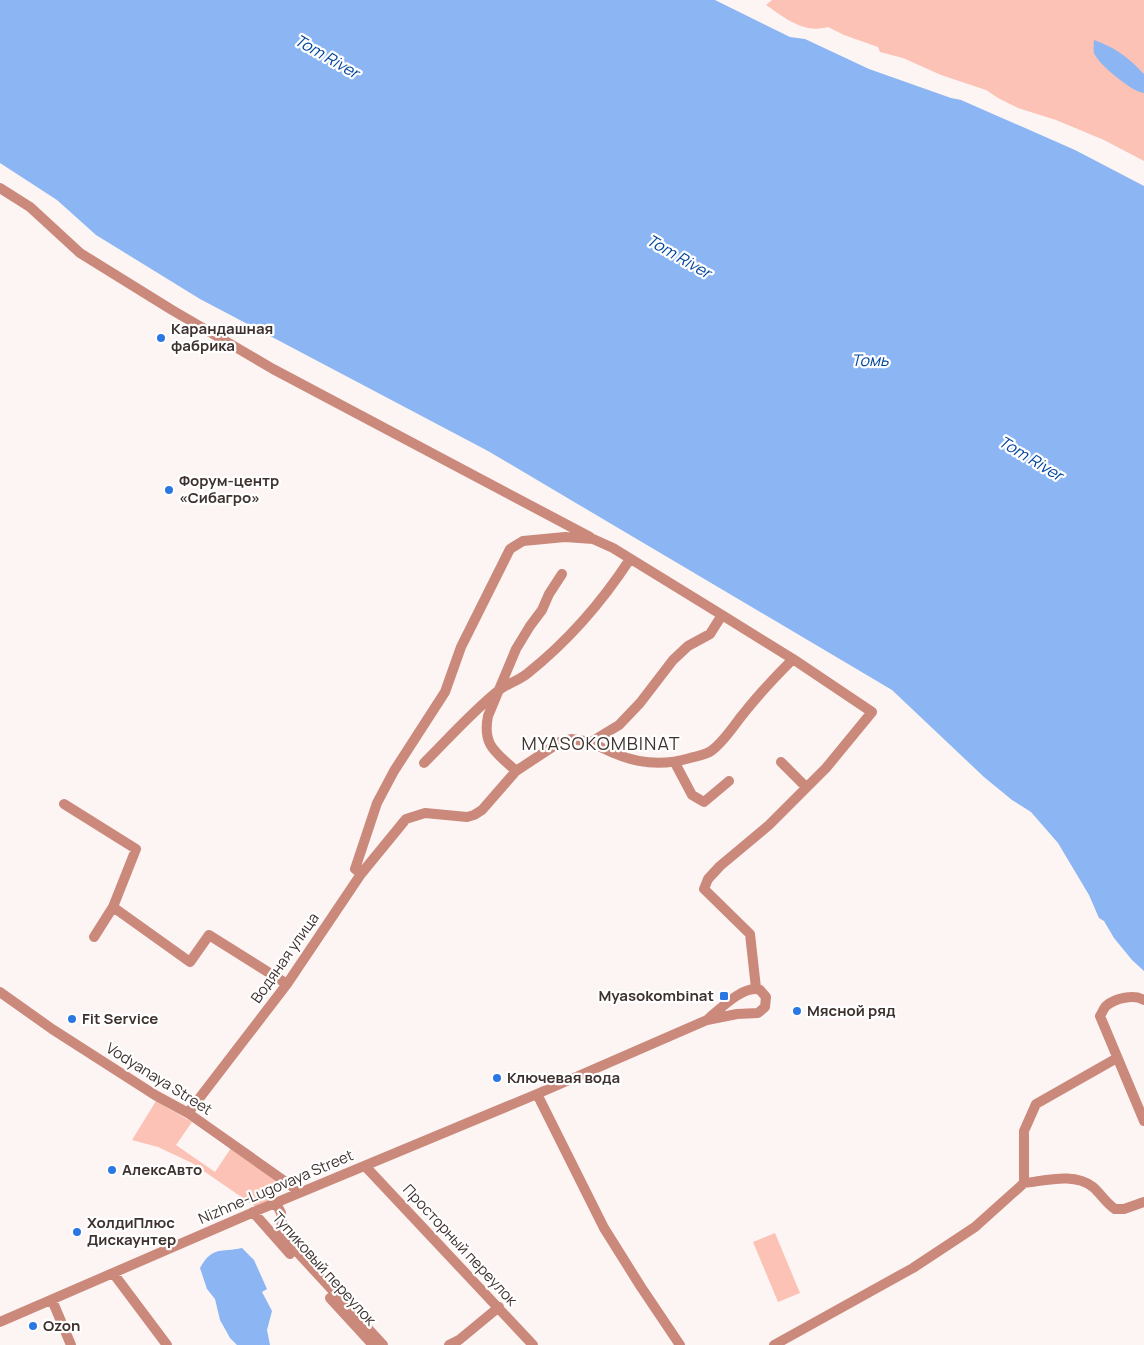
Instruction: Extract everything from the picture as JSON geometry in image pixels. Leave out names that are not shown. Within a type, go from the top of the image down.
[{"type":"street","points":[[0,188],[30,207],[80,253],[172,310],[273,369],[613,548],[793,659],[872,712],[826,768],[769,824],[720,866],[708,879],[704,889],[750,934],[756,988]]},
{"type":"street","points":[[361,874],[355,869],[377,803],[394,771],[445,692],[461,647],[510,549],[523,541],[565,537],[593,539]]},
{"type":"street","points":[[424,763],[499,690],[526,675],[556,650],[590,614],[630,559]]},
{"type":"street","points":[[562,574],[549,594],[542,610],[516,649],[488,716],[486,737],[492,748],[516,771],[560,742],[571,740],[591,742],[614,755],[630,760],[656,763],[675,762],[709,752],[765,687],[793,659]]},
{"type":"street","points":[[591,742],[619,725],[640,703],[672,660],[688,646],[710,634],[722,615]]},
{"type":"street","points":[[675,762],[692,795],[704,802],[729,781]]},
{"type":"street","points":[[781,762],[806,787]]},
{"type":"street","name":"Водяная улица","points":[[188,1113],[287,984],[361,874],[406,819],[425,813],[457,817],[474,815],[482,810],[516,771]]},
{"type":"street","points":[[64,804],[136,849],[113,907],[94,937]]},
{"type":"street","points":[[113,907],[190,962],[209,935],[287,984]]},
{"type":"street","points":[[756,988],[764,993],[766,997],[765,1007],[758,1012],[707,1020],[728,1002],[748,990],[756,988]]},
{"type":"street","name":"Vodyanaya Street","points":[[0,992],[52,1029],[155,1095],[188,1113],[300,1192]]},
{"type":"street","points":[[1144,1000],[1139,997],[1127,996],[1106,1006],[1100,1016],[1144,1121]]},
{"type":"street","name":"Nizhne-Lugovaya Street","points":[[0,1322],[252,1212],[537,1094],[707,1020]]},
{"type":"street","points":[[1024,1183],[1024,1131],[1036,1104],[1118,1058]]},
{"type":"street","points":[[537,1094],[604,1228],[680,1345]]},
{"type":"street","name":"Просторный переулок","points":[[365,1166],[533,1345]]},
{"type":"street","points":[[774,1345],[913,1268],[975,1227],[1024,1183],[1068,1178],[1092,1187],[1115,1209],[1124,1209],[1144,1202]]},
{"type":"street","name":"Тупиковый переулок","points":[[276,1203],[280,1213],[282,1234],[383,1345]]},
{"type":"street","name":"Тупиковый переулок","points":[[252,1212],[373,1345]]},
{"type":"street","points":[[113,1273],[167,1345]]},
{"type":"street","points":[[52,1300],[70,1345]]},
{"type":"street","points":[[449,1345],[459,1340],[499,1307]]},
{"type":"shaded area","points":[[772,0],[1144,0],[1144,161],[1104,140],[1056,120],[1018,108],[986,90],[941,75],[903,58],[880,52],[878,47],[828,27],[819,29],[803,27],[766,5]]},
{"type":"shaded area","points":[[156,1101],[192,1122],[176,1145],[215,1172],[231,1148],[279,1182],[276,1197],[256,1207],[192,1163],[158,1147],[132,1140]]},
{"type":"shaded area","points":[[775,1233],[800,1293],[778,1302],[753,1242]]},
{"type":"water","name":"Томь","points":[[0,0],[715,0],[790,37],[805,39],[869,69],[961,100],[1075,150],[1144,186],[1144,971],[1132,960],[1114,938],[1104,921],[1099,918],[1089,895],[1058,843],[1031,812],[1012,800],[984,777],[892,690],[488,451],[200,299],[96,235],[57,200],[0,163]]},
{"type":"water","points":[[1094,40],[1109,46],[1121,54],[1144,74],[1144,93],[1124,83],[1102,64],[1094,53]]},
{"type":"water","points":[[242,1248],[254,1260],[267,1289],[262,1292],[272,1311],[267,1330],[270,1345],[237,1345],[230,1338],[220,1320],[215,1299],[207,1289],[200,1268],[213,1253]]},
{"type":"place","name":"Карандашная фабрика","points":[[161,338]]},
{"type":"place","name":"Форум-центр «Сибагро»","points":[[169,490]]},
{"type":"place","name":"Myasokombinat","points":[[724,996]]},
{"type":"place","name":"Мясной ряд","points":[[797,1011]]},
{"type":"place","name":"Fit Service","points":[[72,1019]]},
{"type":"place","name":"Ключевая вода","points":[[497,1078]]},
{"type":"place","name":"АлексАвто","points":[[112,1170]]},
{"type":"place","name":"ХолдиПлюс Дискаунтер","points":[[77,1232]]},
{"type":"place","name":"Ozon","points":[[33,1326]]},
{"type":"district","name":"MYASOKOMBINAT","points":[[601,744]]},
{"type":"water label","name":"Tom River","points":[[327,56]]},
{"type":"water label","name":"Tom River","points":[[679,256]]},
{"type":"water label","name":"Tom River","points":[[1031,458]]}]
